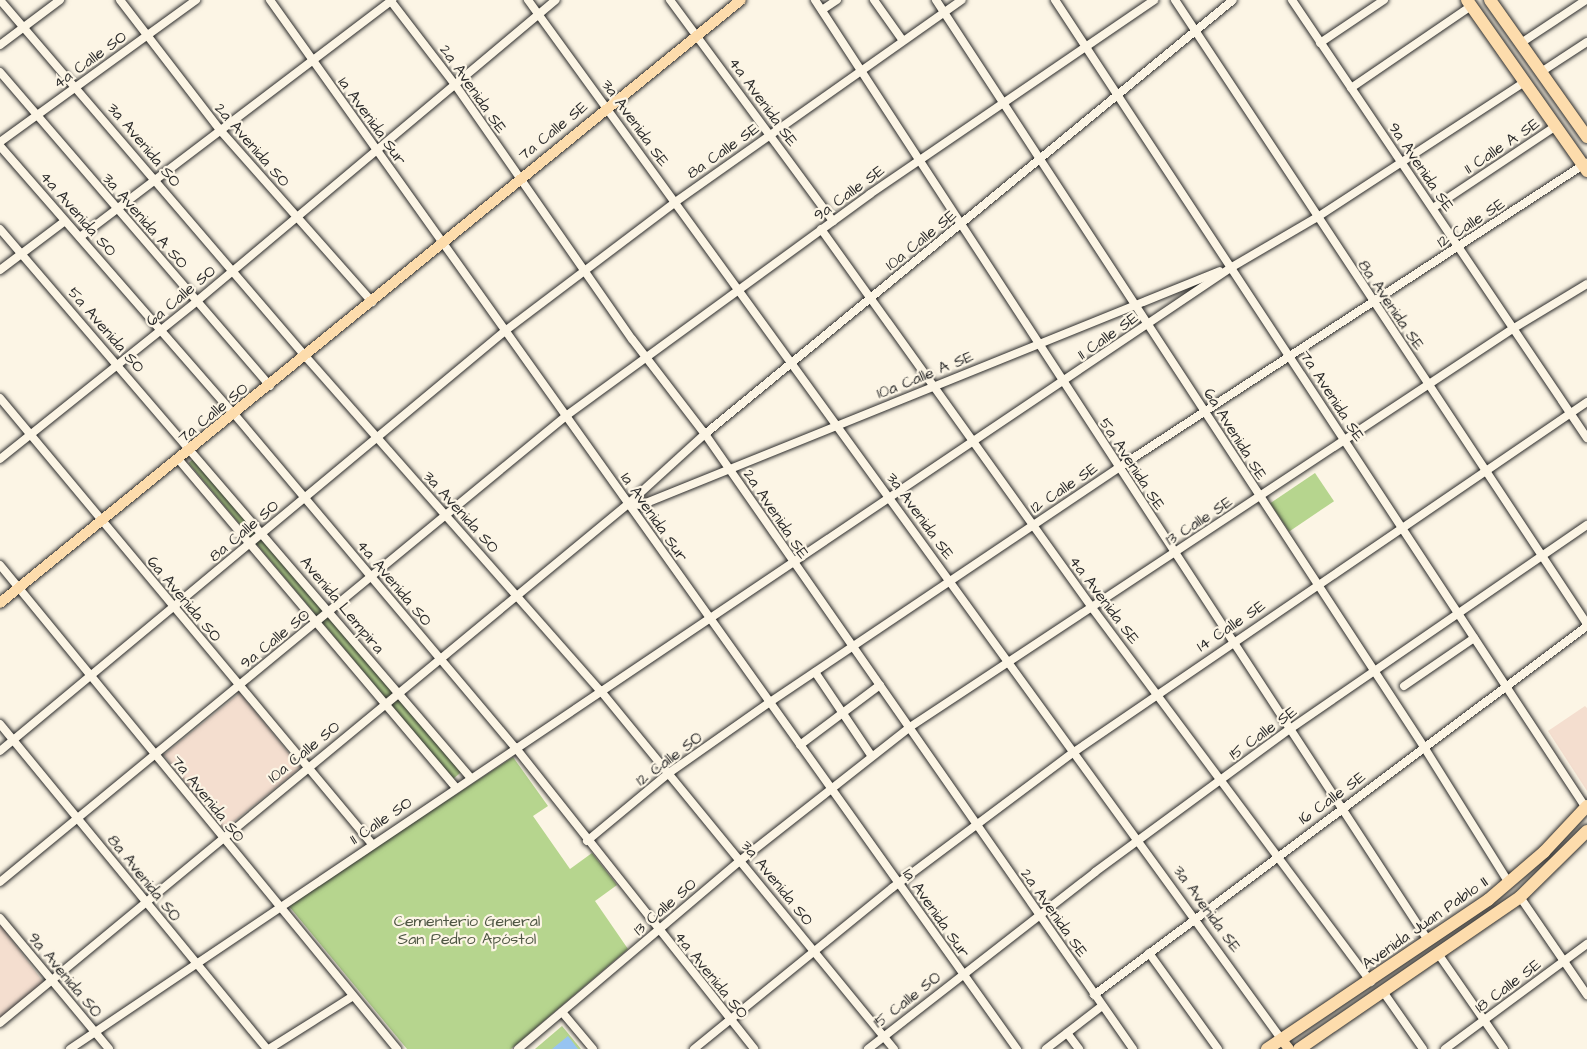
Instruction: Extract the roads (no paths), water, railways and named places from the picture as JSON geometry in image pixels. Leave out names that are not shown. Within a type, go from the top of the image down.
[{"type":"highway","points":[[1490,0],[1587,137]]},
{"type":"highway","points":[[1469,3],[1586,166]]},
{"type":"highway","name":"Avenida Juan Pablo II","points":[[1270,1048],[1286,1044],[1509,883],[1587,807]]},
{"type":"highway","name":"Avenida Juan Pablo II","points":[[1299,1049],[1384,993],[1520,897],[1587,831]]},
{"type":"main road","name":"7a Calle SE","points":[[442,242],[518,178],[741,0]]},
{"type":"main road","name":"7a Calle SO","points":[[0,603],[270,387],[442,242]]},
{"type":"street","name":"3a Avenida SO","points":[[0,0],[77,86],[306,357],[600,690],[894,1049]]},
{"type":"street","points":[[0,45],[60,0]]},
{"type":"street","name":"2a Avenida SO","points":[[120,0],[220,130],[372,302]]},
{"type":"street","name":"4a Calle SO","points":[[0,144],[196,0]]},
{"type":"street","name":"1a Avenida Sur","points":[[270,0],[1017,1049]]},
{"type":"street","points":[[80,237],[310,58],[391,0]]},
{"type":"street","name":"2a Avenida SE","points":[[391,0],[456,86],[645,357],[705,434],[1133,1049]]},
{"type":"street","name":"3a Avenida SE","points":[[528,0],[1286,1044]]},
{"type":"street","name":"6a Calle SO","points":[[0,459],[119,365],[375,150],[456,86],[556,0]]},
{"type":"street","name":"4a Avenida SE","points":[[670,0],[833,221]]},
{"type":"street","name":"5a Avenida SE","points":[[815,0],[863,70],[1037,344],[1429,942]]},
{"type":"street","points":[[822,10],[837,0]]},
{"type":"street","points":[[874,0],[903,41]]},
{"type":"street","name":"6a Avenida SE","points":[[936,0],[1206,411],[1259,498],[1424,747],[1509,883]]},
{"type":"street","name":"8a Calle SE","points":[[505,331],[674,203],[962,0]]},
{"type":"street","name":"7a Avenida SE","points":[[1054,0],[1118,92],[1506,688],[1587,807]]},
{"type":"street","name":"9a Calle SE","points":[[566,417],[645,357],[920,159],[1154,0]]},
{"type":"street","name":"8a Avenida SE","points":[[1175,0],[1316,218],[1543,555],[1587,625]]},
{"type":"street","name":"10a Calle SE","points":[[628,504],[705,434],[961,226],[1118,92],[1233,0]]},
{"type":"street","name":"9a Avenida SE","points":[[1292,0],[1587,438]]},
{"type":"street","points":[[1320,43],[1383,0]]},
{"type":"street","points":[[1521,43],[1586,0]]},
{"type":"street","points":[[1351,88],[1469,3]]},
{"type":"street","points":[[1541,72],[1587,42]]},
{"type":"street","name":"3a Avenida A SO","points":[[0,72],[270,387]]},
{"type":"street","name":"11 Calle SE","points":[[710,618],[1063,384],[1232,267],[1316,218],[1525,82]]},
{"type":"street","name":"11 Calle A SE","points":[[1433,208],[1556,126]]},
{"type":"street","name":"4a Avenida SO","points":[[0,144],[235,415],[515,747],[658,932],[754,1049]]},
{"type":"street","name":"12 Calle SE","points":[[770,702],[1118,468],[1292,358],[1586,166]]},
{"type":"street","points":[[0,270],[65,221]]},
{"type":"street","name":"5a Avenida SO","points":[[0,229],[192,450]]},
{"type":"street","name":"4a Avenida SE","points":[[822,229],[1093,609],[1371,982]]},
{"type":"street","name":"10a Calle A SE","points":[[628,504],[641,505],[728,467],[1232,267]]},
{"type":"street","name":"13 Calle SE","points":[[831,789],[871,755],[910,727],[1093,609],[1514,328],[1587,284]]},
{"type":"street","name":"8a Calle SO","points":[[0,752],[505,331]]},
{"type":"street","name":"6a Avenida SO","points":[[0,398],[372,844]]},
{"type":"street","name":"14 Calle SE","points":[[694,1049],[899,883],[1074,752],[1232,641],[1587,402]]},
{"type":"street","name":"9a Calle SO","points":[[0,882],[566,417]]},
{"type":"street","name":"Avenida Lempira","points":[[192,450],[470,777]]},
{"type":"street","name":"Avenida Lempira","points":[[179,460],[455,788]]},
{"type":"street","name":"10a Calle SO","points":[[0,1023],[147,903],[222,837],[628,504]]},
{"type":"street","name":"15 Calle SE","points":[[963,973],[1290,729],[1587,525]]},
{"type":"street","name":"7a Avenida SO","points":[[0,565],[397,1049]]},
{"type":"street","name":"11 Calle SO","points":[[70,1049],[195,962],[710,618]]},
{"type":"street","name":"16 Calle SE","points":[[1094,995],[1276,856],[1506,688],[1587,625]]},
{"type":"street","points":[[1404,686],[1474,638]]},
{"type":"street","points":[[815,672],[871,755]]},
{"type":"street","points":[[800,745],[840,712],[880,685]]},
{"type":"street","name":"12 Calle SO","points":[[587,841],[669,773],[770,702]]},
{"type":"street","name":"8a Avenida SO","points":[[0,724],[268,1049]]},
{"type":"street","name":"13 Calle SO","points":[[518,1049],[741,860],[831,789]]},
{"type":"street","points":[[1520,897],[1587,995]]},
{"type":"street","name":"9a Avenida SO","points":[[0,918],[109,1049]]},
{"type":"street","name":"18 Calle SE","points":[[1445,1049],[1587,944]]},
{"type":"street","points":[[1149,953],[1218,1049]]},
{"type":"street","points":[[1439,955],[1504,1049]]},
{"type":"street","name":"15 Calle SO","points":[[868,1049],[963,973]]},
{"type":"street","points":[[1384,993],[1423,1049]]},
{"type":"street","points":[[268,1049],[353,996]]},
{"type":"street","points":[[1046,1049],[1102,1006]]},
{"type":"street","points":[[562,1012],[593,1049]]},
{"type":"street","points":[[1067,1033],[1079,1049]]},
{"type":"water","points":[[568,1036],[578,1049],[552,1049]]},
{"type":"park label","name":"Cementerio General San Pedro Apóstol","points":[[467,930]]}]
